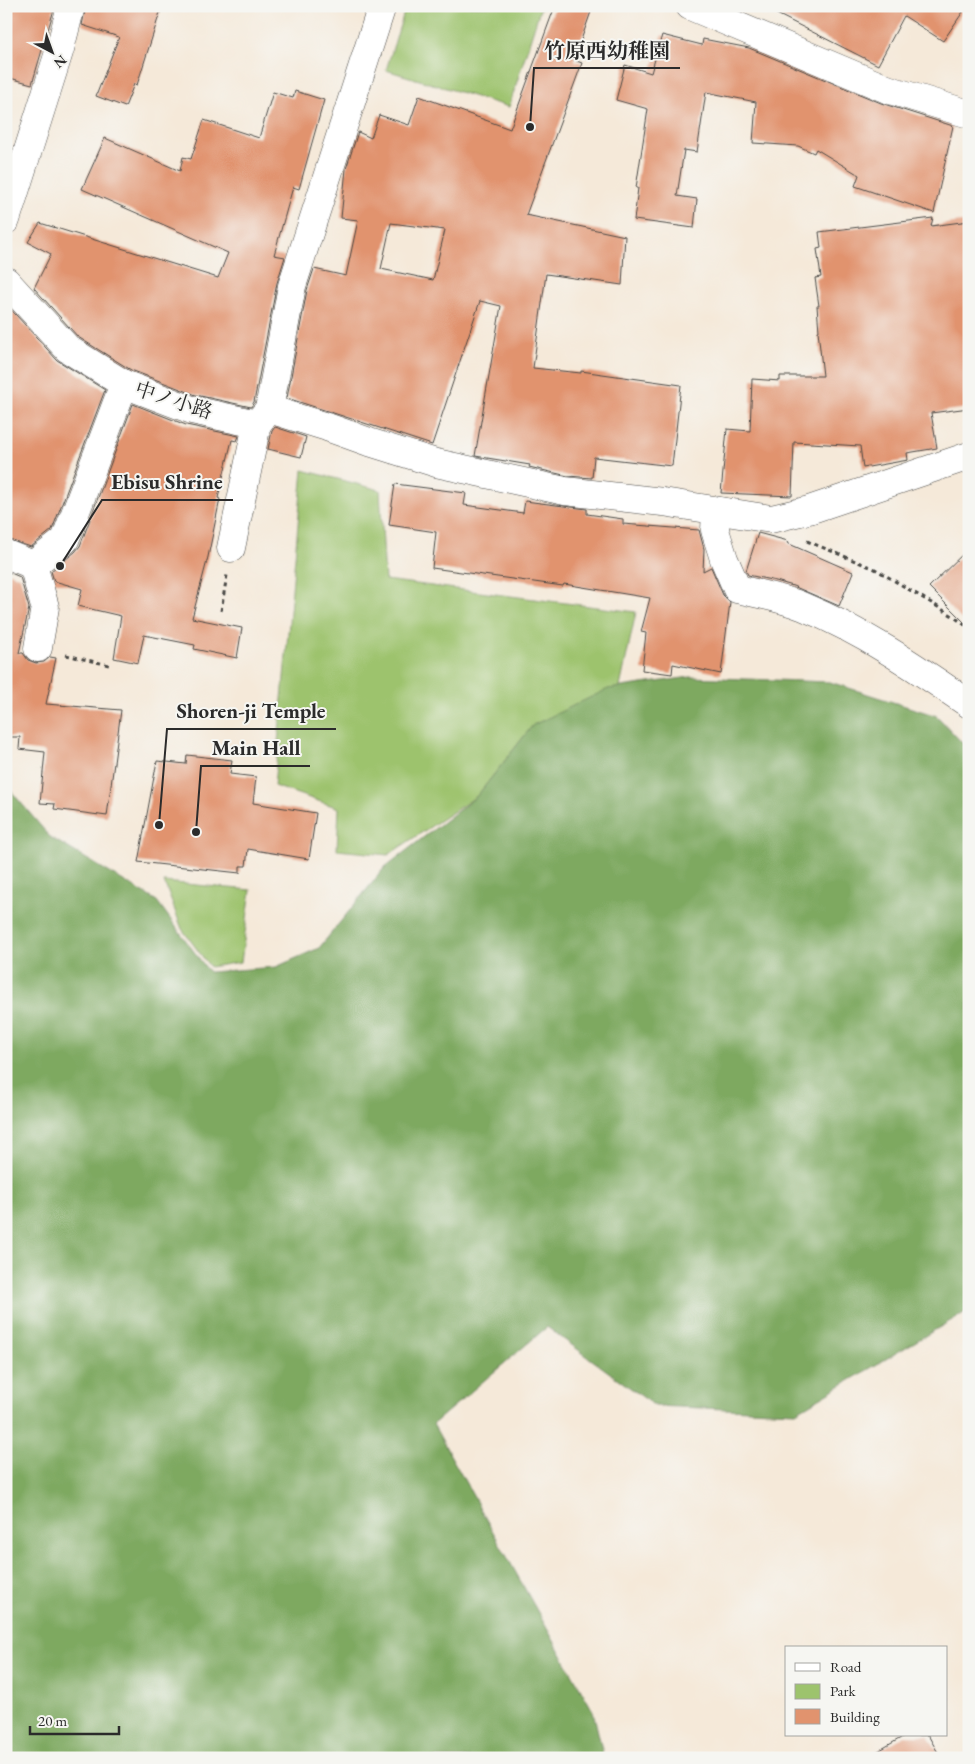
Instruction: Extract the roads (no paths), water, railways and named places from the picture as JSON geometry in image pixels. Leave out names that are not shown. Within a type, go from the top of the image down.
[{"type":"street","points":[[6,220],[60,49],[71,6]]},
{"type":"street","points":[[231,548],[292,286],[382,6]]},
{"type":"street","points":[[690,6],[886,89],[969,114]]},
{"type":"street","name":"中ノ小路","points":[[6,281],[68,349],[124,384],[192,410],[327,426],[369,442],[436,463],[565,491],[663,502],[716,512],[771,519],[809,510],[969,456]]},
{"type":"street","points":[[33,565],[65,540],[124,384]]},
{"type":"street","points":[[716,512],[715,530],[724,559],[737,589],[802,606],[846,626],[914,667],[969,704]]},
{"type":"street","points":[[6,554],[33,565]]},
{"type":"street","points":[[33,565],[45,607],[38,648]]},
{"type":"place","name":"竹原西幼稚園","points":[[530,127]]},
{"type":"place","name":"Ebisu Shrine","points":[[60,566]]},
{"type":"place","name":"Shoren-ji Temple","points":[[159,825]]},
{"type":"place","name":"Main Hall","points":[[196,832]]}]
